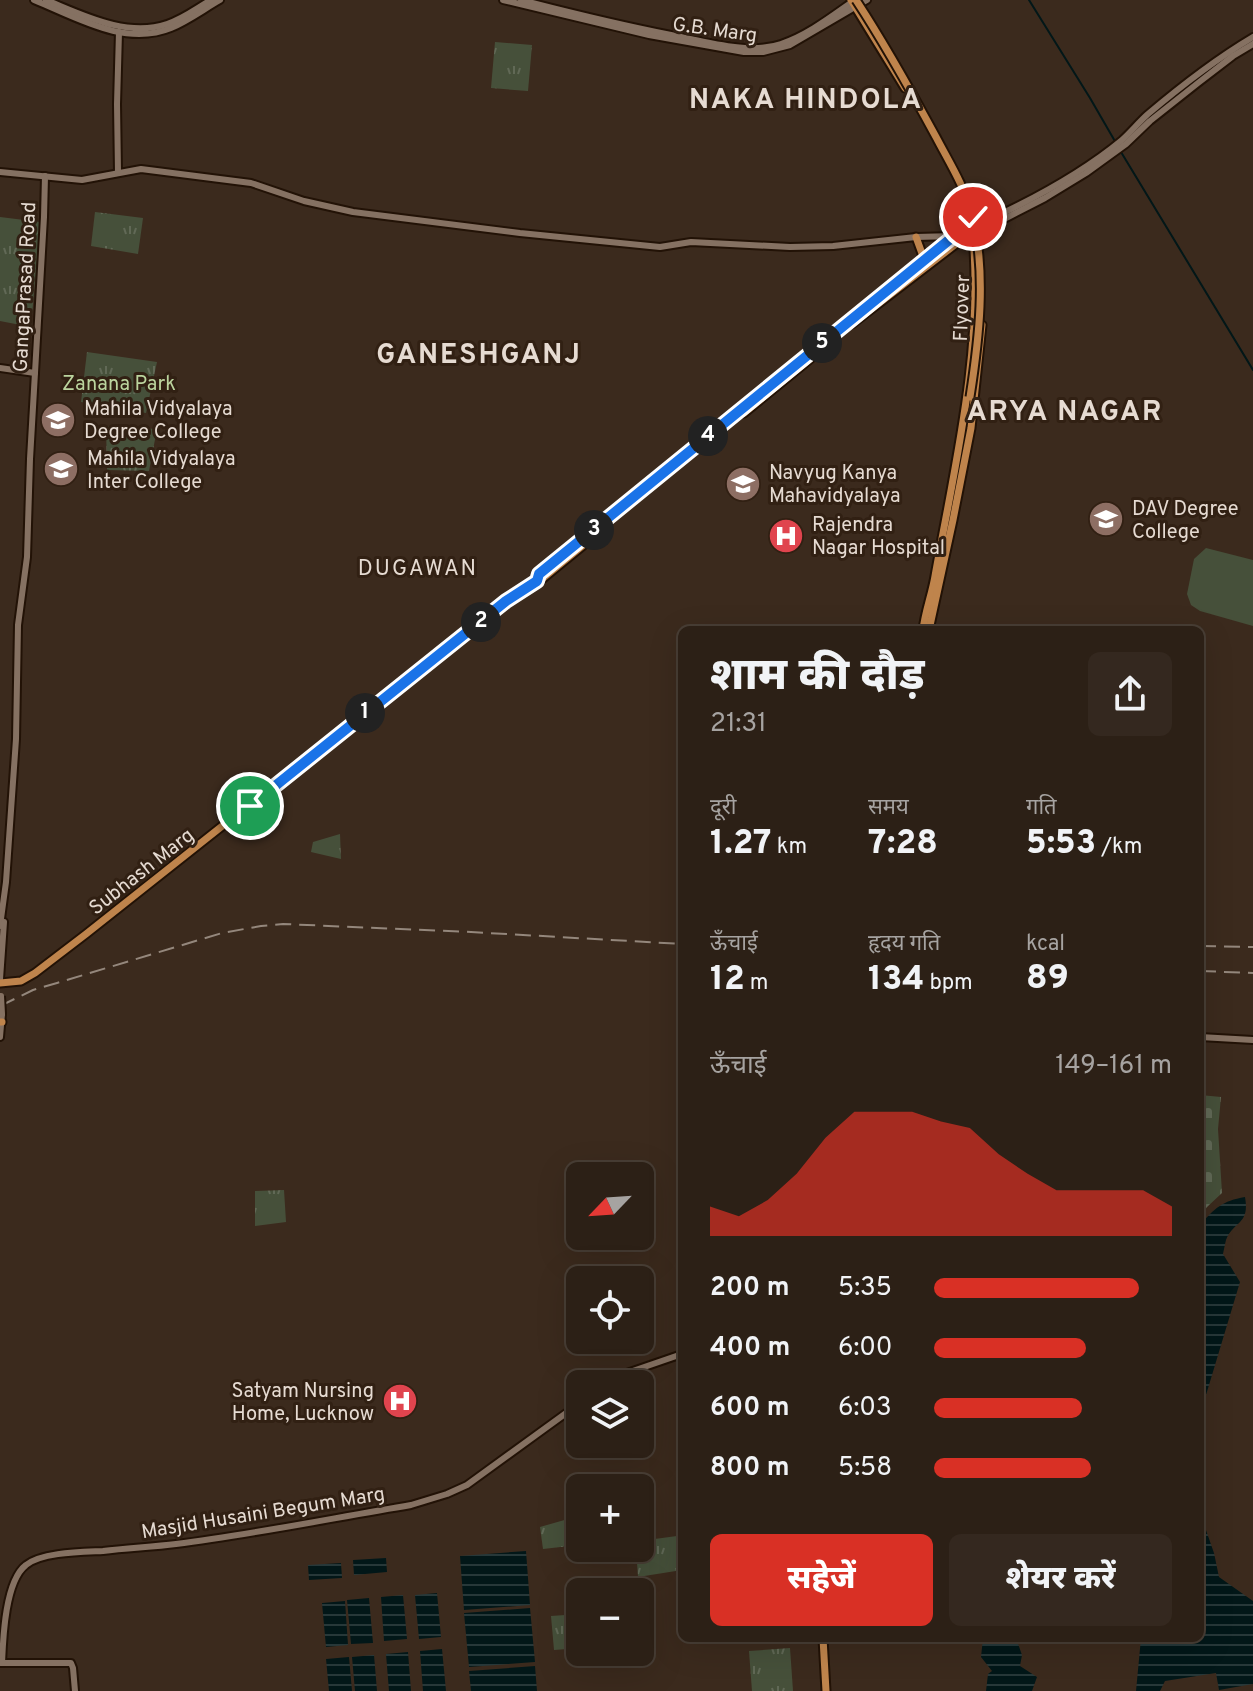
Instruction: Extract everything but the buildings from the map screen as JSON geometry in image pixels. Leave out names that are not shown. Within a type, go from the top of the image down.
[{"type":"main road","points":[[857,1],[958,185],[975,227],[982,278],[981,339],[927,626]]},
{"type":"main road","name":"Flyover","points":[[857,1],[910,90],[962,187],[971,211],[980,299],[968,417]]},
{"type":"main road","points":[[537,581],[975,227]]},
{"type":"main road","name":"Subhash Marg","points":[[0,982],[21,981],[76,942],[506,601],[537,581],[539,574],[924,259],[954,236],[975,227]]},
{"type":"main road","points":[[916,237],[924,259]]},
{"type":"main road","points":[[825,1642],[828,1691]]},
{"type":"street","points":[[34,0],[93,24],[119,29],[153,28],[168,24],[211,0]]},
{"type":"street","points":[[46,0],[135,35],[170,28],[220,0]]},
{"type":"street","name":"G.B. Marg","points":[[503,0],[646,35],[744,52],[763,52],[790,45],[857,1]]},
{"type":"street","points":[[521,0],[646,30],[748,47],[780,44],[857,1]]},
{"type":"street","points":[[118,172],[119,29]]},
{"type":"street","points":[[1124,142],[1146,116],[1229,51],[1253,37]]},
{"type":"street","points":[[975,227],[1025,203],[1109,153],[1233,56],[1253,44]]},
{"type":"street","points":[[0,172],[82,180],[141,169],[251,183],[304,201],[353,212],[660,247],[691,242],[833,246],[954,236]]},
{"type":"street","name":"GangaPrasad Road","points":[[0,926],[16,739],[18,625],[27,557],[45,176]]},
{"type":"street","points":[[0,368],[35,373]]},
{"type":"street","points":[[0,1037],[3,906]]},
{"type":"street","points":[[1204,1037],[1253,1040]]},
{"type":"street","points":[[636,1370],[678,1355]]},
{"type":"street","name":"Masjid Husaini Begum Marg","points":[[1,1663],[4,1622],[10,1595],[25,1565],[38,1559],[174,1545],[423,1501],[467,1485],[566,1413]]},
{"type":"street","points":[[1,1663],[71,1663],[75,1691]]},
{"type":"green space","points":[[495,42],[532,45],[528,91],[491,88]]},
{"type":"green space","points":[[95,212],[143,218],[138,254],[91,246]]},
{"type":"green space","points":[[0,217],[40,222],[31,327],[0,321]]},
{"type":"green space","name":"Zanana Park","points":[[87,352],[157,362],[146,413],[81,402]]},
{"type":"green space","points":[[106,426],[157,429],[149,471],[107,470]]},
{"type":"green space","points":[[1206,548],[1253,560],[1253,626],[1200,611],[1191,605],[1187,594],[1194,559]]},
{"type":"green space","points":[[340,834],[341,859],[311,852],[313,842]]},
{"type":"green space","points":[[1204,1095],[1221,1097],[1218,1129],[1222,1193],[1204,1211]]},
{"type":"green space","points":[[284,1190],[286,1222],[255,1226],[255,1191]]},
{"type":"green space","points":[[566,1520],[566,1546],[543,1549],[540,1527]]},
{"type":"green space","points":[[677,1536],[678,1571],[638,1577],[637,1562],[654,1562],[654,1539]]},
{"type":"green space","points":[[566,1615],[566,1649],[554,1650],[551,1616]]},
{"type":"green space","points":[[790,1648],[793,1691],[752,1691],[749,1651]]},
{"type":"shaded area","points":[[1245,1197],[1245,1213],[1229,1234],[1223,1254],[1240,1282],[1204,1400],[1204,1221],[1230,1201]]},
{"type":"shaded area","points":[[1204,1524],[1219,1577],[1253,1601],[1253,1684],[1219,1690],[1216,1673],[1165,1681],[1160,1691],[1136,1691],[1141,1642],[1204,1642]]},
{"type":"shaded area","points":[[526,1551],[530,1605],[464,1610],[460,1556]]},
{"type":"shaded area","points":[[386,1558],[387,1572],[354,1575],[353,1560]]},
{"type":"shaded area","points":[[341,1563],[342,1578],[309,1580],[308,1565]]},
{"type":"shaded area","points":[[437,1593],[441,1637],[419,1639],[415,1595]]},
{"type":"shaded area","points":[[403,1595],[407,1639],[384,1641],[381,1597]]},
{"type":"shaded area","points":[[369,1598],[373,1643],[351,1644],[347,1600]]},
{"type":"shaded area","points":[[345,1601],[348,1645],[326,1647],[322,1603]]},
{"type":"shaded area","points":[[530,1608],[535,1662],[469,1667],[464,1613]]},
{"type":"shaded area","points":[[983,1642],[1017,1642],[1022,1655],[1020,1666],[1037,1677],[1032,1691],[986,1691],[988,1674],[992,1671],[981,1657]]},
{"type":"shaded area","points":[[442,1649],[446,1691],[423,1691],[420,1651]]},
{"type":"shaded area","points":[[408,1652],[411,1691],[389,1691],[386,1654]]},
{"type":"shaded area","points":[[374,1655],[377,1691],[355,1691],[352,1657]]},
{"type":"shaded area","points":[[349,1657],[352,1691],[329,1691],[326,1659]]},
{"type":"shaded area","points":[[535,1666],[537,1691],[471,1691],[469,1671]]},
{"type":"waterway","points":[[1029,0],[1116,143]]},
{"type":"waterway","points":[[1121,152],[1253,370]]},
{"type":"railway","points":[[0,1006],[33,990],[222,933],[261,926],[283,924],[471,932],[678,944]]},
{"type":"railway","points":[[1204,946],[1253,947]]},
{"type":"railway","points":[[1204,971],[1253,973]]},
{"type":"place","name":"Mahila Vidyalaya Degree College","points":[[58,420]]},
{"type":"place","name":"Mahila Vidyalaya Inter College","points":[[61,469]]},
{"type":"place","name":"Navyug Kanya Mahavidyalaya","points":[[743,484]]},
{"type":"place","name":"DAV Degree College","points":[[1106,519]]},
{"type":"place","name":"Rajendra Nagar Hospital","points":[[786,536]]},
{"type":"place","name":"Satyam Nursing Home, Lucknow","points":[[400,1401]]},
{"type":"district","name":"NAKA HINDOLA","points":[[806,98]]},
{"type":"district","name":"GANESHGANJ","points":[[479,353]]},
{"type":"district","name":"ARYA NAGAR","points":[[1065,410]]},
{"type":"district","name":"DUGAWAN","points":[[418,567]]},
{"type":"route","points":[[250,806],[506,601],[537,581],[539,574],[954,236],[973,217]]}]
